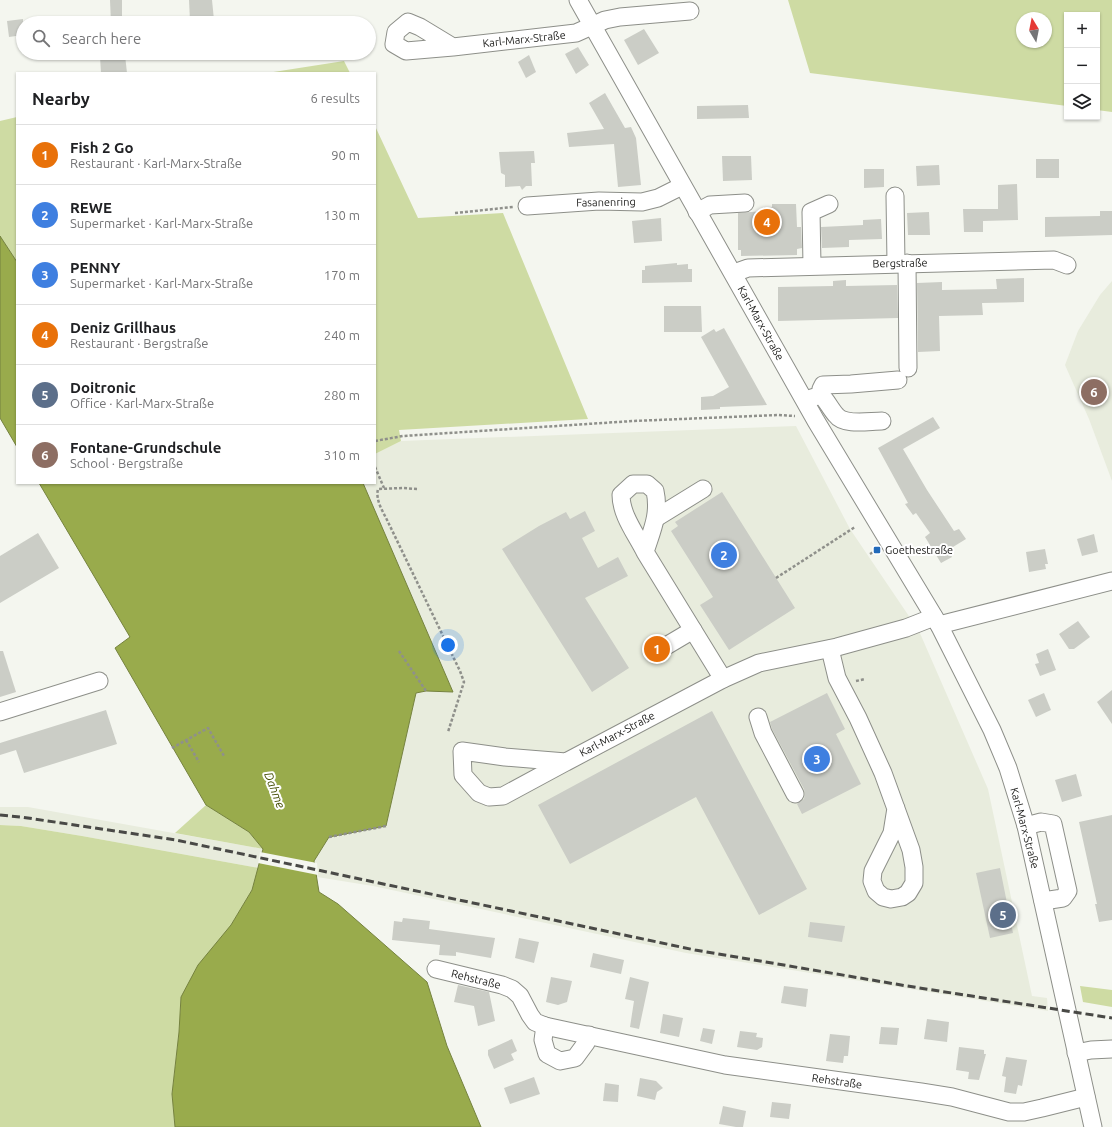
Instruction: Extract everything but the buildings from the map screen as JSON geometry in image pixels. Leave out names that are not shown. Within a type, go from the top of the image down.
[{"type":"street","name":"Karl-Marx-Straße","points":[[578,0],[644,115],[682,186],[734,273],[870,513],[936,621],[992,730],[1008,768],[1026,826],[1093,1127]]},
{"type":"street","points":[[594,26],[605,20],[690,11]]},
{"type":"street","name":"Karl-Marx-Straße","points":[[453,47],[576,33],[594,26]]},
{"type":"street","name":"Fasanenring","points":[[527,206],[599,201],[642,202],[658,198],[682,186]]},
{"type":"street","points":[[882,421],[843,421],[836,416],[821,395],[820,388],[823,385],[851,384],[903,374],[902,263],[894,196]]},
{"type":"street","points":[[697,212],[710,205],[746,204]]},
{"type":"street","points":[[812,266],[811,212],[829,204]]},
{"type":"street","name":"Bergstraße","points":[[734,273],[748,268],[902,263],[1054,260],[1067,265]]},
{"type":"street","points":[[805,400],[821,395]]},
{"type":"street","points":[[645,552],[656,518],[658,503],[656,491],[647,484],[633,484],[621,495],[623,510],[645,552],[723,679]]},
{"type":"street","points":[[656,518],[704,489]]},
{"type":"street","points":[[936,621],[1112,581]]},
{"type":"street","name":"Karl-Marx-Straße","points":[[566,762],[505,757],[462,751],[463,775],[479,793],[490,797],[503,796],[723,679],[759,663],[830,649],[936,621]]},
{"type":"street","points":[[666,646],[693,630]]},
{"type":"street","points":[[830,649],[836,678],[872,748],[883,773],[896,808],[911,850],[914,867],[914,883],[908,893],[902,897],[891,899],[883,897],[876,891],[872,881],[873,871],[892,833],[896,808]]},
{"type":"street","points":[[0,712],[99,681]]},
{"type":"street","points":[[758,717],[763,733],[795,794]]},
{"type":"street","points":[[1026,826],[1041,822],[1053,824],[1065,876],[1068,891],[1063,898],[1043,901]]},
{"type":"street","name":"Rehstraße","points":[[436,968],[512,989],[520,996],[535,1022],[546,1026],[725,1066],[929,1093],[952,1097],[1009,1112],[1024,1112],[1086,1098]]},
{"type":"street","points":[[546,1026],[543,1040],[547,1054],[560,1061],[575,1058],[586,1043],[589,1035]]},
{"type":"street","points":[[1076,1053],[1112,1048]]},
{"type":"path","points":[[455,213],[527,206]]},
{"type":"path","points":[[376,440],[403,436],[633,421],[778,415],[796,416]]},
{"type":"path","points":[[376,469],[384,488]]},
{"type":"path","points":[[417,489],[384,488],[378,489],[377,494],[379,503],[464,682],[448,732]]},
{"type":"path","points":[[776,578],[855,527]]},
{"type":"path","points":[[870,554],[877,550]]},
{"type":"path","points":[[399,651],[426,691]]},
{"type":"path","points":[[172,748],[208,728],[224,756]]},
{"type":"path","points":[[186,740],[199,762]]},
{"type":"path","points":[[329,837],[386,826]]},
{"type":"shaded area","points":[[788,0],[1112,0],[1112,112],[1100,110],[1100,12],[1064,12],[1064,106],[810,73]]},
{"type":"shaded area","points":[[344,61],[350,72],[273,72]]},
{"type":"shaded area","points":[[16,117],[16,260],[0,236],[0,121]]},
{"type":"shaded area","points":[[376,128],[418,218],[503,213],[588,419],[399,430],[401,441],[376,454]]},
{"type":"shaded area","points":[[1112,281],[1112,481],[1089,419],[1065,365],[1078,331],[1100,295]]},
{"type":"shaded area","points":[[796,426],[850,529],[919,631],[988,789],[1032,996],[1047,998],[1048,1011],[686,953],[373,886],[317,877],[260,865],[259,868],[82,836],[21,826],[0,825],[0,807],[28,807],[263,849],[314,861],[329,837],[386,826],[416,693],[426,691],[453,692],[363,484],[376,484],[376,454],[401,441]]},
{"type":"shaded area","points":[[206,805],[249,832],[263,849],[175,833]]},
{"type":"shaded area","points":[[0,825],[21,826],[82,836],[259,868],[252,890],[231,925],[181,997],[179,1032],[172,1094],[175,1127],[0,1127]]},
{"type":"shaded area","points":[[1080,986],[1112,990],[1112,1007],[1083,1002]]},
{"type":"water","points":[[0,236],[16,260],[16,445],[0,418]]},
{"type":"water","name":"Dahme","points":[[40,484],[363,484],[453,692],[426,691],[416,693],[386,826],[329,837],[314,861],[319,892],[338,904],[427,982],[447,1046],[481,1127],[175,1127],[172,1094],[179,1032],[181,997],[198,965],[231,925],[252,890],[263,849],[249,832],[206,805],[115,648],[130,637]]},
{"type":"pier","points":[[260,852],[317,863],[318,875],[258,863]]},
{"type":"railway","points":[[0,815],[176,840],[695,950],[907,986],[1112,1018]]},
{"type":"place","name":"Deniz Grillhaus","points":[[767,222]]},
{"type":"place","name":"Fontane-Grundschule","points":[[1094,392]]},
{"type":"place","name":"Goethestraße","points":[[877,550]]},
{"type":"place","name":"REWE","points":[[724,555]]},
{"type":"place","name":"Fish 2 Go","points":[[657,649]]},
{"type":"place","name":"PENNY","points":[[817,759]]},
{"type":"place","name":"Doitronic","points":[[1003,915]]}]
